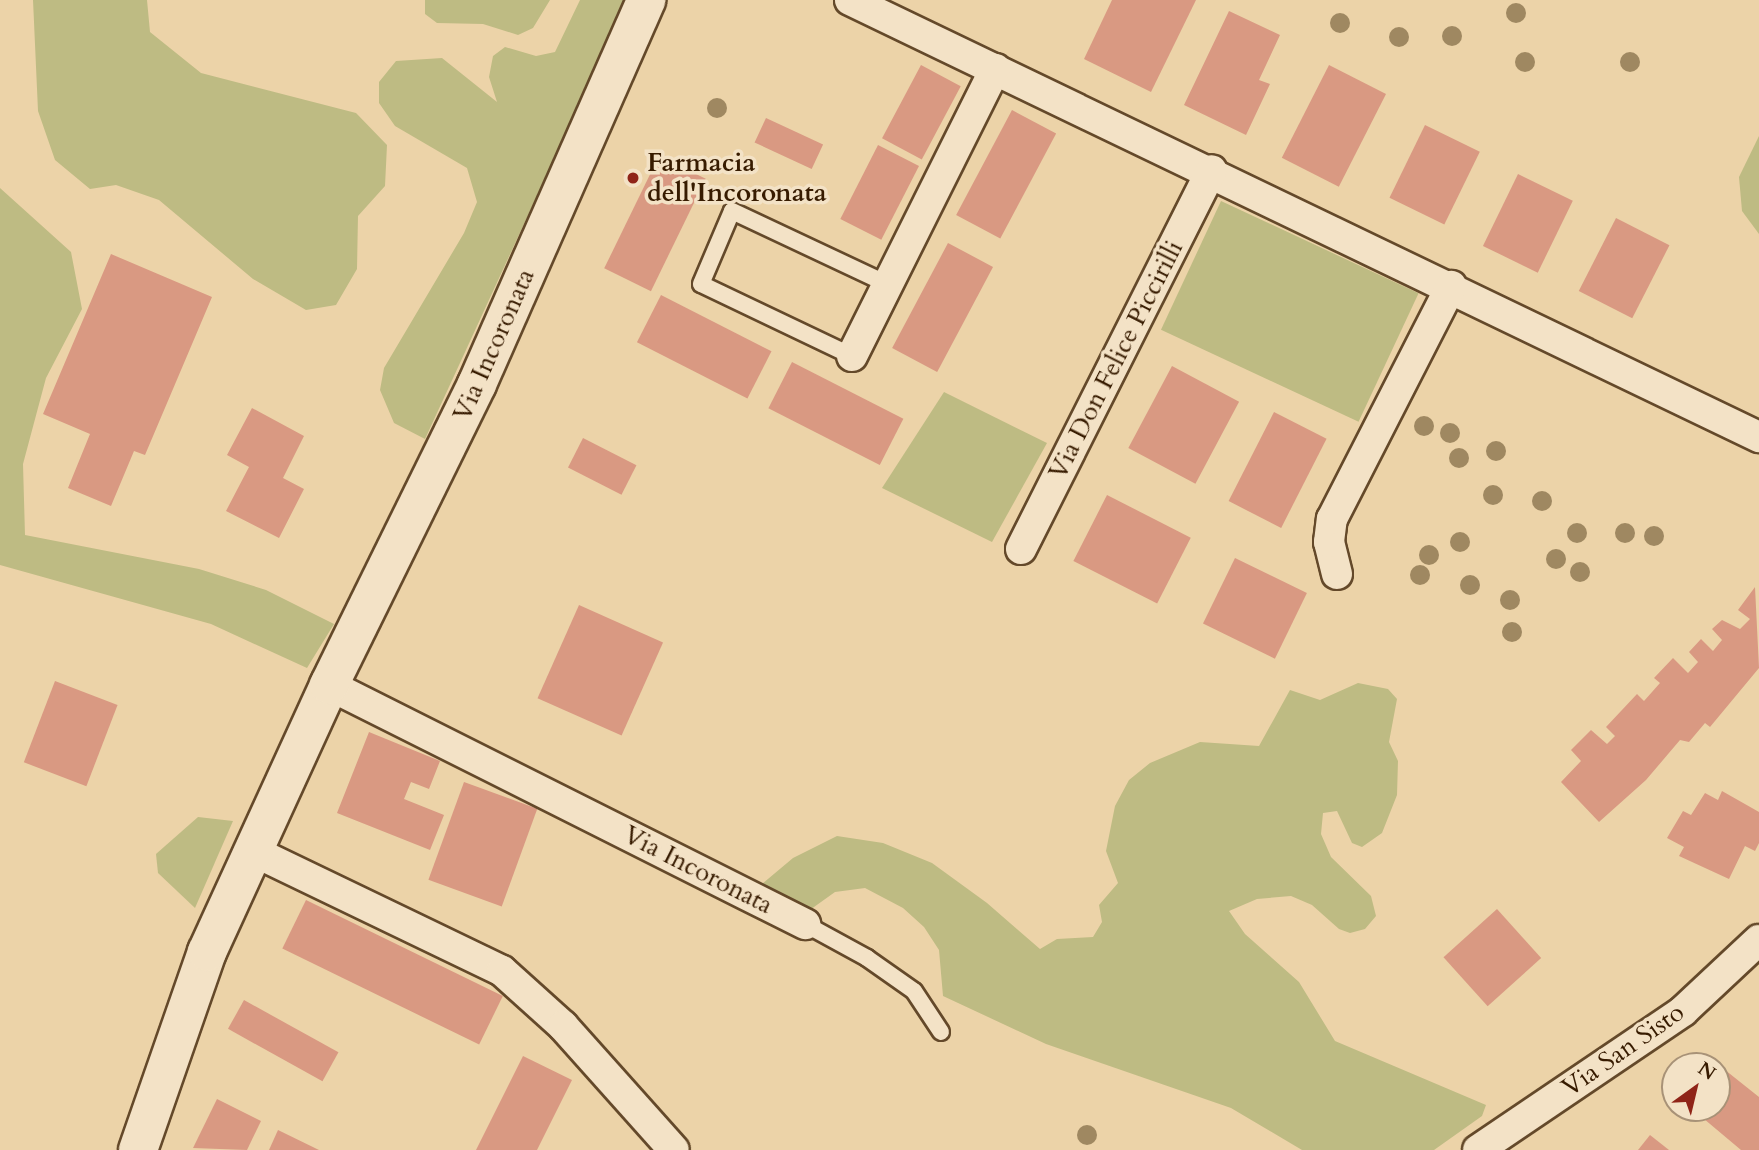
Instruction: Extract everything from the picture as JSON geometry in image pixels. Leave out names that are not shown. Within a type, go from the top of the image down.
[{"type":"main road","name":"Via Incoronata","points":[[138,1150],[202,965],[329,685],[460,421],[646,0]]},
{"type":"street","points":[[850,0],[1212,170],[1759,437]]},
{"type":"street","points":[[852,356],[995,69]]},
{"type":"street","name":"Via Don Felice Piccirilli","points":[[1021,549],[1212,170]]},
{"type":"street","points":[[1336,574],[1329,542],[1332,519],[1451,286]]},
{"type":"street","name":"Via Incoronata","points":[[329,685],[805,924]]},
{"type":"street","points":[[253,851],[502,971],[564,1026],[674,1150]]},
{"type":"street","name":"Via San Sisto","points":[[1478,1150],[1683,1011],[1759,940]]},
{"type":"lane","points":[[852,356],[701,284],[732,211],[887,284]]},
{"type":"lane","points":[[805,924],[867,958],[914,991],[941,1032]]},
{"type":"shaded area","points":[[33,0],[147,0],[150,32],[201,73],[356,113],[387,145],[385,186],[358,216],[357,269],[336,305],[306,310],[253,279],[159,200],[116,185],[90,189],[55,160],[38,111]]},
{"type":"shaded area","points":[[425,0],[550,0],[533,28],[518,35],[483,24],[437,23],[425,14]]},
{"type":"shaded area","points":[[580,0],[627,0],[425,439],[394,423],[380,390],[384,368],[464,233],[477,202],[467,168],[395,126],[379,103],[379,82],[396,61],[442,58],[497,102],[489,77],[493,56],[505,47],[536,56],[555,52]]},
{"type":"shaded area","points":[[1759,136],[1759,234],[1742,211],[1739,177]]},
{"type":"shaded area","points":[[0,188],[71,252],[82,309],[46,378],[23,464],[25,535],[199,569],[266,590],[334,624],[307,668],[211,624],[0,565]]},
{"type":"shaded area","points":[[1221,201],[1419,293],[1359,422],[1161,330]]},
{"type":"shaded area","points":[[944,392],[1047,443],[992,542],[882,488]]},
{"type":"shaded area","points":[[1358,683],[1388,689],[1397,699],[1389,742],[1398,761],[1397,795],[1382,833],[1362,847],[1352,843],[1337,811],[1323,813],[1321,834],[1331,857],[1371,896],[1376,916],[1365,929],[1350,933],[1339,929],[1312,905],[1291,896],[1257,899],[1229,911],[1245,934],[1299,982],[1335,1041],[1486,1105],[1482,1116],[1434,1150],[1302,1150],[1231,1108],[1046,1044],[943,996],[939,950],[924,927],[903,908],[865,888],[835,892],[807,912],[756,889],[793,858],[837,836],[883,843],[932,863],[987,903],[1040,949],[1057,939],[1093,937],[1102,922],[1099,905],[1118,883],[1106,851],[1115,806],[1129,780],[1150,763],[1200,742],[1259,746],[1290,690],[1320,700]]},
{"type":"shaded area","points":[[198,817],[233,821],[195,908],[158,873],[156,854]]},
{"type":"building","points":[[1112,0],[1196,0],[1151,92],[1084,59]]},
{"type":"building","points":[[1229,11],[1280,35],[1259,80],[1270,84],[1246,135],[1184,105]]},
{"type":"building","points":[[921,65],[961,86],[922,159],[882,138]]},
{"type":"building","points":[[1329,65],[1386,94],[1339,187],[1282,158]]},
{"type":"building","points":[[1012,110],[1056,133],[1000,239],[956,215]]},
{"type":"building","points":[[766,118],[823,145],[812,169],[755,142]]},
{"type":"building","points":[[1425,125],[1480,152],[1444,225],[1389,198]]},
{"type":"building","points":[[878,145],[919,166],[881,240],[840,219]]},
{"type":"building","points":[[659,156],[706,179],[651,291],[604,268]]},
{"type":"building","points":[[1518,174],[1573,201],[1538,273],[1483,246]]},
{"type":"building","points":[[1616,218],[1669,245],[1632,318],[1579,291]]},
{"type":"building","points":[[948,243],[993,267],[937,372],[892,348]]},
{"type":"building","points":[[111,254],[212,297],[145,455],[134,451],[111,506],[68,488],[90,434],[43,414]]},
{"type":"building","points":[[661,295],[771,351],[747,399],[637,342]]},
{"type":"building","points":[[792,362],[903,419],[880,465],[768,408]]},
{"type":"building","points":[[1172,366],[1239,402],[1195,484],[1128,448]]},
{"type":"building","points":[[252,408],[304,436],[283,478],[304,489],[279,538],[226,511],[249,467],[227,455]]},
{"type":"building","points":[[1274,412],[1327,439],[1281,528],[1229,501]]},
{"type":"building","points":[[583,438],[636,465],[621,495],[568,467]]},
{"type":"building","points":[[1107,495],[1191,538],[1157,604],[1073,561]]},
{"type":"building","points":[[1235,558],[1307,593],[1275,659],[1203,624]]},
{"type":"building","points":[[1755,587],[1759,668],[1710,727],[1705,723],[1689,742],[1680,740],[1646,780],[1599,822],[1561,782],[1581,761],[1571,750],[1591,730],[1607,744],[1615,736],[1606,727],[1637,694],[1644,701],[1660,683],[1654,678],[1673,658],[1688,673],[1698,662],[1689,652],[1701,639],[1713,651],[1722,640],[1712,629],[1722,620],[1740,629],[1750,619],[1738,610]]},
{"type":"building","points":[[579,605],[663,642],[622,736],[538,698]]},
{"type":"building","points":[[55,681],[118,705],[86,786],[24,762]]},
{"type":"building","points":[[369,732],[440,761],[429,789],[411,782],[404,799],[444,815],[430,850],[337,813]]},
{"type":"building","points":[[464,782],[537,809],[502,906],[428,880]]},
{"type":"building","points":[[1722,791],[1759,812],[1759,843],[1755,851],[1745,846],[1729,879],[1679,856],[1684,847],[1667,838],[1683,811],[1691,815],[1705,793],[1718,800]]},
{"type":"building","points":[[306,900],[503,996],[479,1045],[282,949]]},
{"type":"building","points":[[1497,909],[1541,958],[1488,1006],[1443,957]]},
{"type":"building","points":[[244,1000],[338,1052],[322,1081],[228,1029]]},
{"type":"building","points":[[523,1056],[572,1080],[537,1150],[476,1150]]},
{"type":"building","points":[[1731,1075],[1759,1097],[1759,1150],[1741,1150],[1708,1122],[1731,1122]]},
{"type":"building","points":[[217,1099],[261,1121],[247,1150],[193,1148]]},
{"type":"building","points":[[278,1130],[319,1150],[269,1150]]},
{"type":"building","points":[[1650,1135],[1669,1150],[1638,1150]]},
{"type":"place","name":"Farmacia dell'Incoronata","points":[[633,178]]}]
